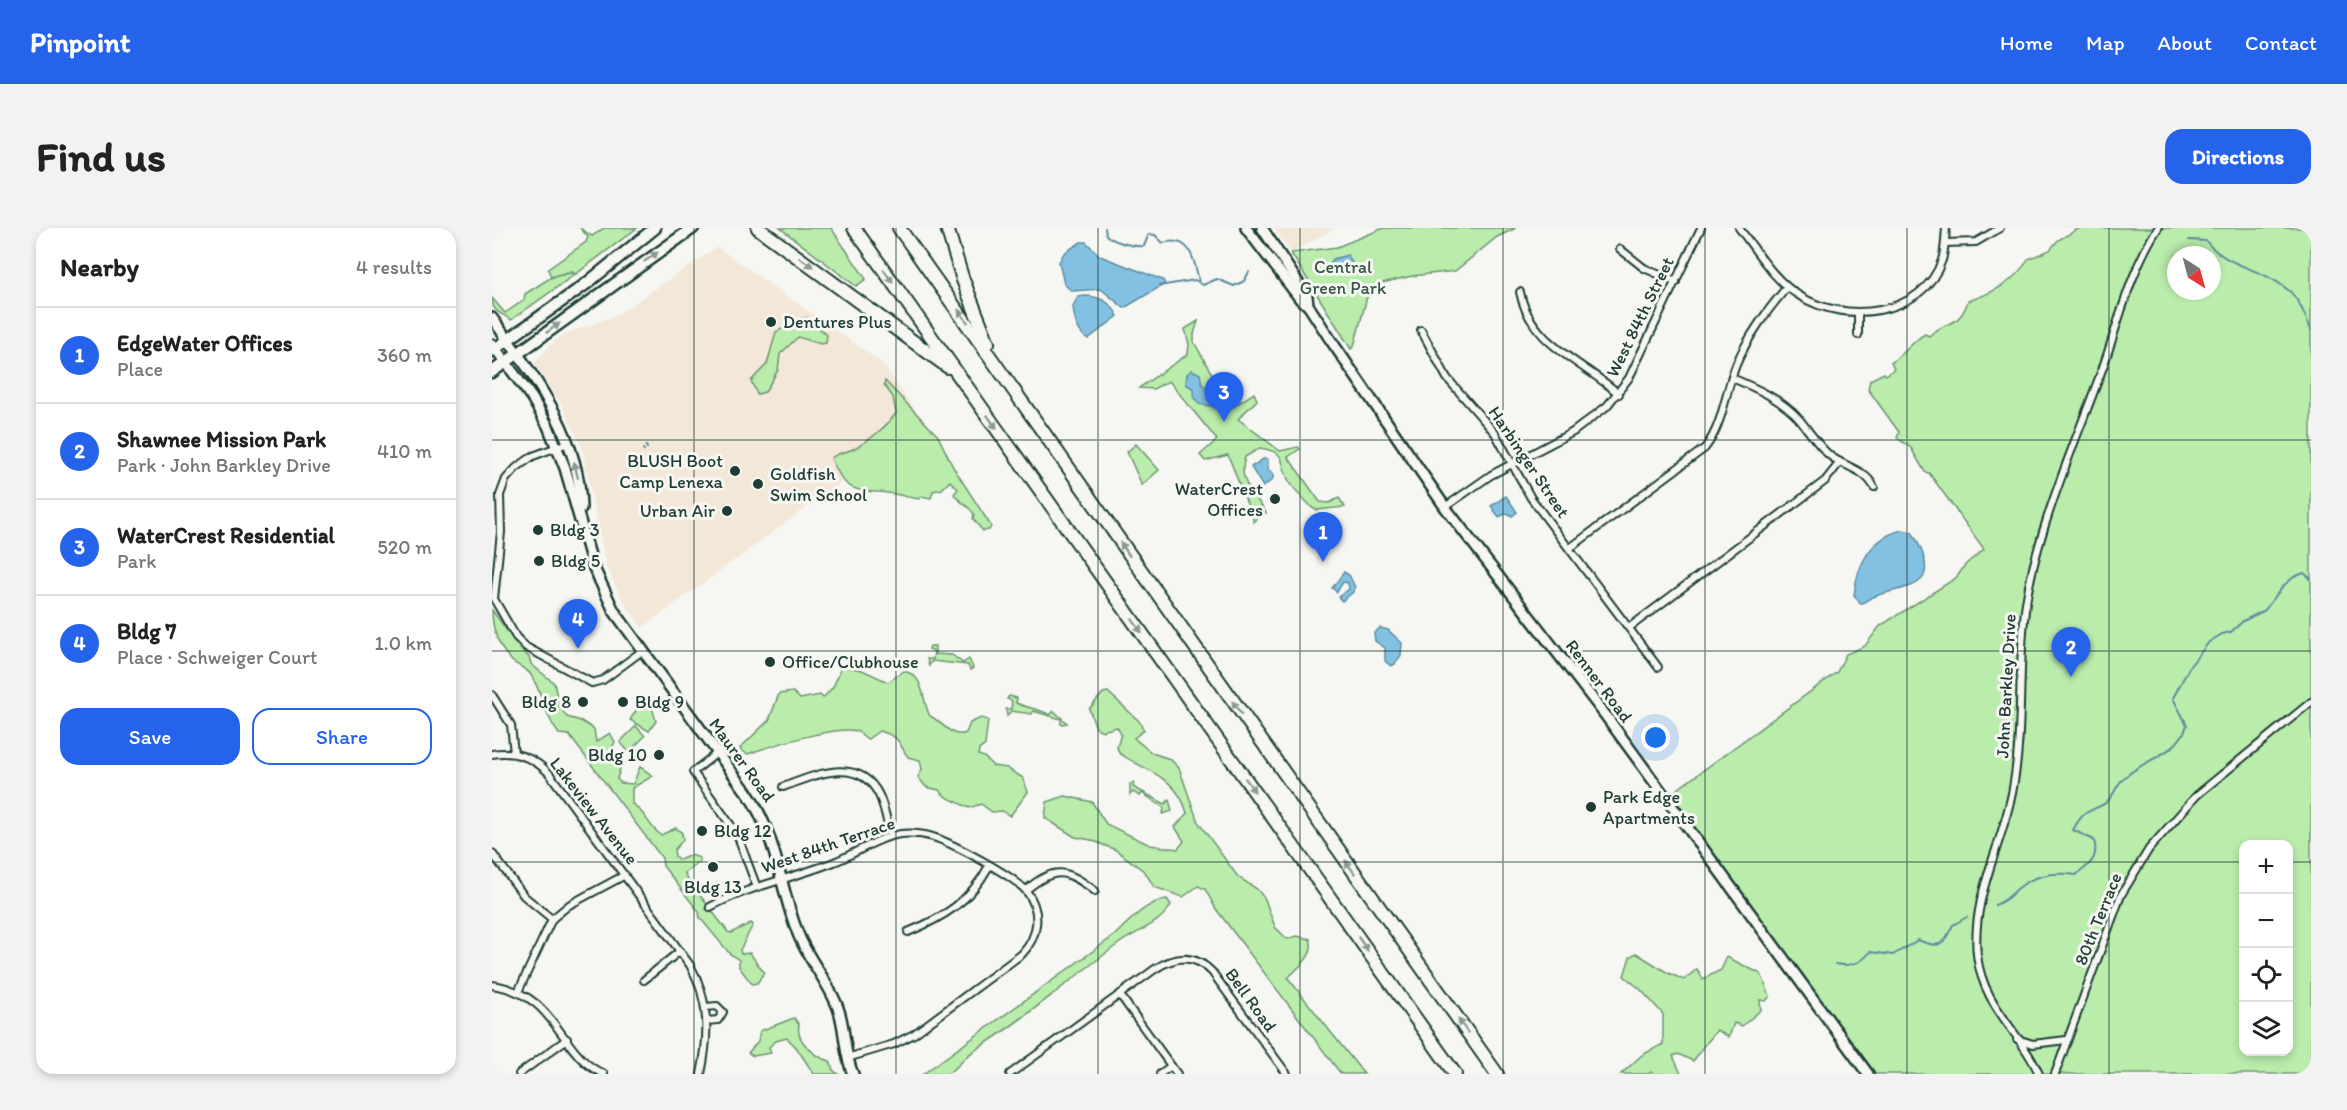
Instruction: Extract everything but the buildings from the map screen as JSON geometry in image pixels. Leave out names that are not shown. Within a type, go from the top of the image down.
[{"type":"highway","points":[[758,228],[958,374]]},
{"type":"highway","points":[[854,228],[1455,1074]]},
{"type":"highway","points":[[899,228],[1497,1074]]},
{"type":"highway","points":[[947,228],[963,280],[997,364]]},
{"type":"main road","points":[[493,348],[509,341],[656,228]]},
{"type":"main road","points":[[492,372],[693,228]]},
{"type":"main road","name":"Renner Road","points":[[1246,228],[1301,300],[1308,305],[1445,507],[1606,716],[1868,1074]]},
{"type":"main road","name":"Renner Road","points":[[1262,228],[1307,296],[1308,305]]},
{"type":"main road","name":"Maurer Road","points":[[492,318],[548,400],[568,443],[580,493],[581,516]]},
{"type":"main road","name":"Maurer Road","points":[[493,348],[540,410],[557,447],[581,516],[598,578],[614,611],[759,810],[770,834],[781,878],[804,950],[838,1008],[847,1058],[853,1074]]},
{"type":"street","name":"West 84th Street","points":[[1445,507],[1512,464],[1573,432],[1596,416],[1619,394],[1638,361],[1645,340],[1701,228]]},
{"type":"street","points":[[1739,228],[1787,287],[1813,304],[1840,312],[1858,313],[1892,307],[1919,291],[1936,272],[1945,243],[1946,228]]},
{"type":"street","points":[[1945,243],[1976,243],[2000,228]]},
{"type":"street","name":"John Barkley Drive","points":[[2039,1074],[1988,995],[1977,958],[1975,937],[1978,906],[2007,815],[2018,758],[2021,644],[2027,600],[2039,549],[2136,274],[2158,228]]},
{"type":"street","points":[[1620,249],[1644,268],[1676,282]]},
{"type":"street","points":[[1570,548],[1705,448],[1716,431],[1732,378],[1756,327],[1787,287]]},
{"type":"street","points":[[1520,292],[1527,313],[1550,345],[1601,378],[1619,394]]},
{"type":"street","points":[[1858,313],[1858,335]]},
{"type":"street","name":"Harbinger Street","points":[[1421,330],[1447,378],[1486,420],[1531,498],[1658,667]]},
{"type":"street","points":[[1732,378],[1779,401],[1798,418],[1822,448],[1840,462],[1865,474],[1874,486]]},
{"type":"street","points":[[568,443],[528,459],[506,479],[500,495],[501,532],[495,603],[516,637],[526,647],[592,682],[603,680],[642,651]]},
{"type":"street","points":[[1630,627],[1826,481],[1840,462]]},
{"type":"street","points":[[492,694],[512,725],[514,753],[492,754]]},
{"type":"street","name":"80th Terrace","points":[[2055,1074],[2121,895],[2149,849],[2197,795],[2311,702]]},
{"type":"street","name":"Lakeview Avenue","points":[[514,753],[535,761],[549,773],[694,971],[706,1007],[707,1021],[701,1074]]},
{"type":"street","points":[[717,753],[693,772],[736,834],[756,885]]},
{"type":"street","points":[[783,787],[831,771],[858,774],[879,794],[891,836]]},
{"type":"street","name":"West 84th Terrace","points":[[710,907],[756,885],[835,862],[891,836],[906,834],[933,837],[989,866]]},
{"type":"street","points":[[492,853],[524,896],[552,919]]},
{"type":"street","points":[[847,1058],[894,1044],[914,1034],[1022,954],[1032,942],[1036,927],[1034,905],[1026,890],[989,866],[975,890],[957,907],[908,932]]},
{"type":"street","points":[[1026,890],[1048,875],[1060,872],[1072,876],[1095,891]]},
{"type":"street","points":[[518,992],[552,919],[569,905],[603,889],[625,875]]},
{"type":"street","points":[[644,980],[680,951]]},
{"type":"street","name":"Bell Road","points":[[1010,1074],[1173,959],[1188,958],[1199,961],[1212,972],[1287,1074]]},
{"type":"street","points":[[492,985],[518,992],[541,1007],[584,1060],[600,1073]]},
{"type":"street","points":[[1120,995],[1177,1074]]},
{"type":"street","name":"Lakeview Avenue","points":[[706,1007],[717,1006],[723,1012],[718,1020],[707,1021]]},
{"type":"street","points":[[2016,1038],[2033,1044],[2066,1040]]},
{"type":"street","points":[[519,1074],[567,1039]]},
{"type":"street","points":[[1160,1074],[1171,1066]]},
{"type":"shaded area","points":[[1274,228],[1335,228],[1291,253]]},
{"type":"shaded area","points":[[717,247],[881,362],[923,422],[642,628],[623,601],[606,565],[582,449],[561,403],[534,363],[551,344],[565,334],[617,315]]},
{"type":"green space","points":[[580,228],[592,236],[604,228],[637,228],[576,274],[570,271],[551,277],[548,269],[586,242],[588,237]]},
{"type":"green space","points":[[780,228],[831,228],[866,279],[856,286]]},
{"type":"green space","name":"Central Green Park","points":[[1384,228],[1516,228],[1497,237],[1455,271],[1412,276],[1382,283],[1367,297],[1354,346],[1351,349],[1291,253],[1337,247]]},
{"type":"green space","points":[[2080,228],[2311,228],[2311,1074],[1876,1074],[1799,973],[1671,794],[1837,672],[1846,654],[1865,646],[1880,626],[1956,578],[1966,564],[1984,549],[1929,473],[1925,472],[1911,448],[1897,438],[1899,432],[1868,389],[1870,380],[1884,373],[1886,375],[1894,369],[1891,363],[1920,337],[1925,334],[1929,336],[1957,319],[1965,310],[1968,301],[2002,286],[2017,274],[2028,259],[2050,250],[2058,240]]},
{"type":"green space","points":[[570,273],[574,275],[511,320],[498,312],[492,303],[492,298],[505,313],[524,300],[525,294],[550,278]]},
{"type":"green space","points":[[803,318],[808,318],[827,335],[826,343],[821,344],[798,337],[780,354],[778,370],[765,392],[757,394],[751,381],[767,364],[776,332]]},
{"type":"green space","points":[[1198,321],[1194,342],[1231,408],[1254,393],[1257,400],[1238,419],[1280,451],[1298,447],[1300,449],[1288,457],[1320,502],[1329,503],[1339,498],[1345,507],[1317,510],[1312,508],[1289,481],[1281,457],[1274,452],[1260,448],[1245,457],[1243,466],[1245,481],[1266,513],[1258,516],[1254,522],[1228,455],[1205,461],[1200,455],[1217,440],[1169,381],[1153,389],[1139,388],[1188,354],[1189,344],[1185,329]]},
{"type":"green space","points":[[885,381],[938,436],[953,467],[991,526],[989,530],[983,531],[973,519],[974,514],[954,494],[958,489],[950,481],[942,489],[933,491],[931,498],[920,496],[920,499],[859,490],[848,485],[839,475],[831,458],[864,443],[883,428],[896,413],[893,397],[884,385]]},
{"type":"green space","points":[[1136,444],[1159,470],[1142,485],[1127,452]]},
{"type":"green space","points":[[492,610],[521,650],[529,657],[531,664],[554,683],[559,706],[567,717],[581,721],[594,729],[596,742],[610,733],[615,742],[612,747],[622,762],[617,779],[621,783],[633,784],[640,767],[653,776],[632,788],[632,804],[661,835],[676,828],[682,833],[683,840],[674,850],[675,856],[679,860],[691,855],[700,858],[700,862],[685,873],[686,877],[728,932],[731,933],[751,923],[753,925],[740,950],[741,954],[750,953],[764,973],[757,983],[752,984],[739,967],[739,960],[730,954],[700,918],[699,912],[663,866],[662,858],[569,735],[559,734],[554,727],[531,675],[507,656],[500,644],[493,624]]},
{"type":"green space","points":[[930,646],[935,646],[935,654],[952,655],[963,663],[969,659],[973,668],[970,670],[968,665],[932,661],[929,666],[927,659],[933,659],[934,651],[929,649]]},
{"type":"green space","points":[[842,666],[862,670],[888,682],[904,671],[911,674],[920,683],[930,716],[956,734],[966,733],[970,723],[981,718],[988,720],[985,745],[979,750],[978,755],[984,757],[993,766],[1007,768],[1023,778],[1028,792],[1010,816],[1002,811],[992,812],[981,804],[969,808],[946,797],[939,790],[926,787],[918,777],[922,769],[920,760],[908,757],[895,738],[879,731],[868,739],[856,731],[834,731],[748,754],[742,751],[740,748],[769,720],[779,694],[793,692],[800,699],[820,695],[823,698],[833,687]]},
{"type":"green space","points":[[1108,692],[1139,721],[1144,730],[1134,738],[1152,753],[1170,759],[1179,768],[1198,822],[1238,877],[1257,889],[1265,899],[1275,927],[1287,939],[1297,936],[1310,939],[1308,956],[1288,978],[1364,1074],[1341,1074],[1216,909],[1205,889],[1198,886],[1183,897],[1154,887],[1145,872],[1116,850],[1091,840],[1075,837],[1045,818],[1047,802],[1065,796],[1092,802],[1106,824],[1150,845],[1178,849],[1184,841],[1175,827],[1187,813],[1176,791],[1160,777],[1119,753],[1117,747],[1121,734],[1117,727],[1103,731],[1096,728],[1089,709],[1103,693]]},
{"type":"green space","points":[[1009,696],[1017,698],[1016,703],[1050,715],[1054,711],[1067,723],[1061,724],[1061,719],[1033,711],[1032,714],[1011,711],[1007,716],[1006,709],[1011,709],[1012,701],[1007,699]]},
{"type":"green space","points":[[644,697],[650,700],[656,721],[649,731],[630,720]]},
{"type":"green space","points":[[636,726],[645,736],[629,752],[620,742]]},
{"type":"green space","points":[[1134,782],[1133,787],[1165,804],[1169,800],[1172,811],[1163,814],[1164,808],[1142,793],[1140,796],[1133,792],[1130,795],[1130,784]]},
{"type":"green space","points":[[1167,899],[1171,905],[1160,918],[1117,945],[1029,1013],[970,1054],[954,1070],[946,1074],[923,1074],[1115,935],[1146,908]]},
{"type":"green space","points":[[1636,953],[1684,980],[1697,969],[1703,979],[1721,970],[1727,957],[1761,974],[1770,996],[1766,1001],[1760,1000],[1761,1010],[1742,1026],[1734,1023],[1729,1037],[1717,1030],[1693,1061],[1678,1054],[1673,1056],[1681,1074],[1653,1074],[1651,1072],[1621,1074],[1642,1055],[1663,1044],[1663,1014],[1640,989],[1624,976],[1630,957]]},
{"type":"green space","points":[[794,1018],[799,1025],[800,1037],[804,1043],[813,1053],[830,1061],[833,1070],[838,1074],[814,1074],[796,1047],[787,1038],[776,1041],[769,1047],[771,1053],[753,1056],[748,1053],[758,1041],[760,1031]]},
{"type":"water","points":[[1081,242],[1086,242],[1100,256],[1163,280],[1165,284],[1124,308],[1101,289],[1072,291],[1064,284],[1059,262],[1064,253]]},
{"type":"water","points":[[1348,255],[1355,269],[1352,272],[1341,273],[1328,268],[1333,259]]},
{"type":"water","points":[[1086,296],[1105,301],[1118,316],[1088,339],[1077,325],[1073,306],[1078,297]]},
{"type":"water","points":[[1192,370],[1200,374],[1202,384],[1210,392],[1213,403],[1211,406],[1199,404],[1194,397],[1194,389],[1186,384],[1187,374]]},
{"type":"water","points":[[1265,458],[1268,460],[1268,469],[1274,475],[1272,480],[1263,487],[1251,467]]},
{"type":"water","points":[[1506,496],[1517,512],[1512,516],[1507,513],[1499,517],[1491,506]]},
{"type":"water","points":[[1902,530],[1912,532],[1923,554],[1926,569],[1922,579],[1914,585],[1874,597],[1861,604],[1854,595],[1862,563],[1882,539]]},
{"type":"water","points":[[1344,572],[1349,575],[1355,587],[1353,592],[1342,601],[1338,597],[1349,589],[1348,583],[1343,582],[1337,592],[1332,588]]},
{"type":"water","points":[[1380,628],[1388,630],[1402,643],[1401,655],[1391,666],[1385,661],[1385,648],[1375,641],[1374,633]]},
{"type":"waterway","points":[[1105,228],[1109,238],[1129,245],[1144,246],[1149,234],[1155,235],[1163,243],[1172,241],[1180,243],[1190,251],[1199,281]]},
{"type":"waterway","points":[[2189,240],[2206,241],[2224,257],[2267,276],[2287,289],[2298,302],[2311,330]]},
{"type":"waterway","points":[[1159,286],[1195,280],[1203,285],[1217,279],[1234,286],[1244,281],[1249,272]]},
{"type":"waterway","points":[[1995,905],[2027,882],[2040,876],[2076,875],[2089,864],[2095,852],[2094,840],[2073,830],[2083,815],[2107,802],[2129,773],[2167,751],[2182,736],[2187,725],[2173,698],[2190,666],[2209,642],[2222,634],[2231,632],[2243,621],[2265,610],[2283,586],[2294,577],[2304,573],[2311,579]]},
{"type":"waterway","points":[[1835,964],[1855,964],[1870,952],[1893,955],[1918,940],[1937,945],[1944,941],[1953,925],[1967,917]]},
{"type":"place","name":"Dentures Plus","points":[[771,322]]},
{"type":"place","name":"WaterCrest Residential","points":[[1224,422]]},
{"type":"place","name":"BLUSH Boot Camp Lenexa","points":[[735,471]]},
{"type":"place","name":"Goldfish Swim School","points":[[758,484]]},
{"type":"place","name":"WaterCrest Offices","points":[[1275,499]]},
{"type":"place","name":"Urban Air","points":[[727,511]]},
{"type":"place","name":"Bldg 3","points":[[538,530]]},
{"type":"place","name":"Bldg 5","points":[[539,561]]},
{"type":"place","name":"EdgeWater Offices","points":[[1323,562]]},
{"type":"place","name":"Bldg 7","points":[[578,649]]},
{"type":"place","name":"Office/Clubhouse","points":[[770,662]]},
{"type":"place","name":"Shawnee Mission Park","points":[[2071,677]]},
{"type":"place","name":"Bldg 8","points":[[583,702]]},
{"type":"place","name":"Bldg 9","points":[[623,702]]},
{"type":"place","name":"Bldg 10","points":[[659,755]]},
{"type":"place","name":"Park Edge Apartments","points":[[1591,807]]},
{"type":"place","name":"Bldg 12","points":[[702,831]]},
{"type":"place","name":"Bldg 13","points":[[713,867]]}]
